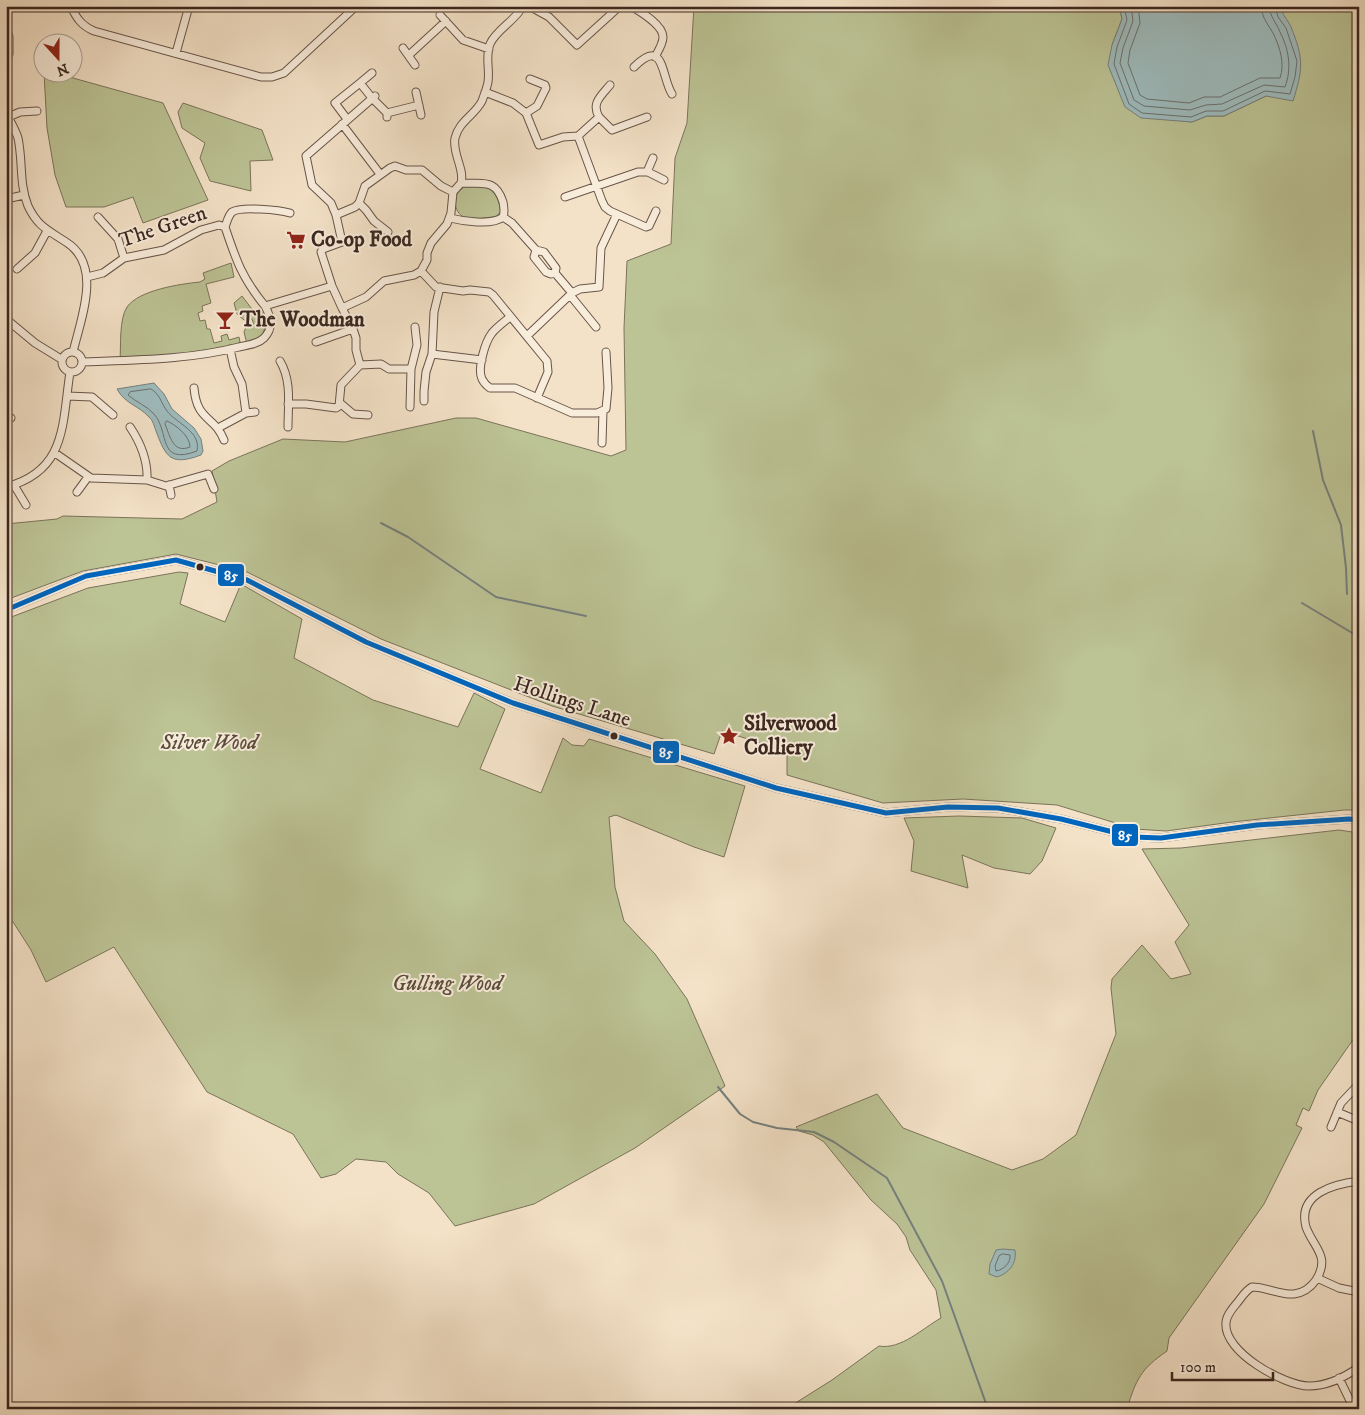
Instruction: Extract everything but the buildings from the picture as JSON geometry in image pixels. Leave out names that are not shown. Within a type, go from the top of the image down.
[{"type":"street","points":[[71,6],[86,28],[261,77],[272,77],[284,73],[352,10],[353,6]]},
{"type":"street","points":[[176,53],[189,6]]},
{"type":"street","points":[[342,308],[366,297],[384,281],[414,275],[421,271],[427,260],[427,253],[431,244],[450,218],[453,192],[461,183],[462,174],[456,157],[455,138],[462,122],[477,108],[485,92],[488,82],[487,65],[489,49],[496,35],[516,17],[523,6]]},
{"type":"street","points":[[529,6],[549,17],[577,45],[620,6]]},
{"type":"street","points":[[631,6],[648,16],[662,31],[663,38],[655,57]]},
{"type":"street","points":[[440,14],[463,40],[489,49]]},
{"type":"street","points":[[409,55],[446,21]]},
{"type":"street","points":[[6,25],[9,37],[8,54],[18,56]]},
{"type":"street","points":[[402,48],[415,65]]},
{"type":"street","points":[[634,66],[645,57],[655,57],[660,60],[667,87],[672,94]]},
{"type":"street","points":[[372,73],[335,103],[344,122],[380,174]]},
{"type":"street","points":[[526,113],[537,106],[546,88],[545,85],[530,79]]},
{"type":"street","points":[[360,82],[387,115],[419,105]]},
{"type":"street","points":[[610,85],[596,102],[595,110],[610,130],[647,118]]},
{"type":"street","points":[[416,92],[421,115]]},
{"type":"street","points":[[485,92],[513,103],[526,113],[539,145],[563,137],[578,136],[599,117]]},
{"type":"street","points":[[360,365],[353,329],[332,286],[322,252],[323,249],[342,242],[336,215],[331,203],[312,185],[306,156],[373,97]]},
{"type":"street","points":[[37,111],[20,112],[7,118],[18,136],[24,195],[36,221],[47,231],[74,247],[83,261],[87,277],[86,296],[74,352]]},
{"type":"street","points":[[578,136],[605,207],[646,227],[649,226],[656,211]]},
{"type":"street","points":[[647,172],[653,158]]},
{"type":"street","points":[[336,215],[350,210],[359,203],[365,186],[380,174],[395,166],[406,170],[422,170],[440,185],[453,192]]},
{"type":"street","points":[[565,197],[638,172],[647,172],[664,180]]},
{"type":"street","points":[[450,218],[473,223],[495,221],[503,217],[505,211],[503,202],[496,189],[491,185],[485,183],[461,183]]},
{"type":"street","points":[[6,199],[24,195]]},
{"type":"street","points":[[359,203],[374,221],[388,232]]},
{"type":"street","points":[[82,362],[180,358],[230,350],[259,342],[269,331],[270,315],[252,290],[238,265],[225,226],[229,215],[238,209],[290,213]]},
{"type":"street","points":[[527,336],[571,294],[580,288],[597,288],[600,285],[601,248],[617,214]]},
{"type":"street","points":[[98,217],[118,239],[124,258]]},
{"type":"street","points":[[503,217],[517,228],[536,250],[544,252],[555,266],[555,273],[596,327]]},
{"type":"street","name":"The Green","points":[[87,277],[103,273],[124,258],[164,250],[201,230],[219,225],[225,226]]},
{"type":"street","points":[[18,269],[35,254],[47,231]]},
{"type":"street","points":[[536,250],[534,257],[546,272],[555,273]]},
{"type":"street","points":[[421,271],[434,286],[463,291],[489,292],[547,361],[549,366],[548,372],[537,398]]},
{"type":"street","points":[[265,306],[332,286]]},
{"type":"street","points":[[424,401],[426,372],[432,354],[434,312],[440,287]]},
{"type":"street","points":[[510,317],[493,333],[482,360],[482,379],[490,388],[515,388],[572,413],[597,413],[604,411]]},
{"type":"street","points":[[8,324],[61,359],[63,368],[70,372],[78,370],[82,362],[80,355],[74,352],[66,353],[61,359]]},
{"type":"street","points":[[410,407],[411,370],[417,345],[415,327]]},
{"type":"street","points":[[316,342],[353,329]]},
{"type":"street","points":[[230,350],[234,367],[242,384],[246,413]]},
{"type":"street","points":[[602,443],[604,411],[608,399],[606,352]]},
{"type":"street","points":[[432,354],[482,360]]},
{"type":"street","points":[[280,361],[289,385],[288,428]]},
{"type":"street","points":[[288,404],[336,408],[340,403],[342,384],[360,365],[381,364],[389,369],[411,370]]},
{"type":"street","points":[[6,487],[33,476],[41,470],[55,453],[61,433],[70,372]]},
{"type":"street","points":[[194,388],[198,409],[218,428],[224,440]]},
{"type":"street","points":[[67,396],[92,397],[113,415]]},
{"type":"street","points":[[340,403],[351,413],[368,414]]},
{"type":"street","points":[[218,428],[246,413],[255,412]]},
{"type":"street","points":[[130,427],[141,447],[148,469],[147,480]]},
{"type":"street","points":[[55,453],[88,477],[147,480],[163,486],[208,474],[214,489]]},
{"type":"street","points":[[77,492],[88,477]]},
{"type":"street","points":[[14,485],[26,505]]},
{"type":"street","points":[[169,485],[171,495]]},
{"type":"street","name":"Hollings Lane","points":[[6,610],[86,576],[176,560],[247,580],[366,642],[514,703],[776,788],[886,813],[948,807],[998,808],[1061,819],[1133,837],[1145,838],[1258,825],[1359,820]]},
{"type":"street","points":[[1331,1127],[1345,1098],[1359,1084]]},
{"type":"street","points":[[1337,1112],[1354,1119]]},
{"type":"street","points":[[1359,1181],[1342,1183],[1323,1189],[1307,1208],[1306,1225],[1322,1257],[1322,1264],[1317,1278],[1307,1289],[1292,1294],[1252,1287],[1247,1290],[1229,1314],[1226,1322],[1226,1330],[1234,1346],[1240,1352],[1284,1380],[1308,1386],[1320,1385],[1339,1378],[1359,1367]]},
{"type":"street","points":[[1317,1278],[1338,1288],[1359,1292]]},
{"type":"street","points":[[1339,1378],[1354,1409]]},
{"type":"green space","points":[[694,6],[1119,6],[1122,19],[1112,45],[1168,119],[1192,122],[1207,116],[1224,116],[1266,96],[1290,26],[1282,15],[1280,6],[1359,6],[1359,810],[1232,822],[1166,831],[1135,829],[1057,805],[963,799],[883,803],[787,775],[787,751],[722,731],[714,754],[552,706],[381,639],[247,572],[176,554],[83,571],[6,600],[6,524],[57,519],[63,516],[182,519],[217,502],[212,471],[229,461],[283,439],[345,442],[456,418],[476,418],[611,456],[626,450],[624,328],[627,261],[671,244],[675,158],[687,123]]},
{"type":"green space","points":[[82,80],[163,103],[208,200],[143,223],[133,197],[104,207],[66,207],[55,175],[47,128],[44,82]]},
{"type":"green space","points":[[183,103],[262,130],[273,160],[250,161],[251,191],[210,181],[200,158],[205,143],[182,128],[178,112]]},
{"type":"green space","points":[[484,186],[494,192],[501,211],[496,217],[472,219],[462,216],[457,210],[455,201],[458,192],[464,187]]},
{"type":"green space","points":[[231,263],[234,277],[206,284],[211,303],[202,306],[203,311],[198,313],[200,321],[205,320],[207,329],[210,329],[214,343],[222,341],[221,336],[227,334],[229,340],[239,337],[241,347],[120,361],[124,312],[133,301],[160,289],[200,282],[205,279],[203,273]]},
{"type":"green space","points":[[242,296],[255,313],[261,311],[263,315],[265,327],[259,342],[247,344],[244,332],[246,327],[254,325],[252,319],[244,320],[237,314],[234,303]]},
{"type":"green space","name":"Gulling Wood","points":[[179,572],[188,573],[180,604],[225,622],[241,584],[302,619],[294,658],[373,700],[458,727],[474,693],[505,709],[480,769],[541,793],[563,738],[572,745],[584,746],[589,739],[745,786],[724,857],[694,847],[616,815],[609,817],[615,887],[624,921],[655,954],[687,999],[725,1086],[635,1148],[534,1204],[455,1226],[429,1193],[398,1174],[386,1162],[356,1159],[336,1174],[321,1178],[293,1134],[207,1092],[114,947],[46,982],[31,950],[6,911],[6,619],[88,588]]},
{"type":"green space","points":[[959,816],[1022,818],[1056,828],[1042,861],[1030,874],[994,868],[962,855],[968,888],[911,871],[914,841],[904,818]]},
{"type":"green space","points":[[1339,830],[1359,833],[1359,1031],[1318,1090],[1309,1111],[1303,1108],[1296,1125],[1302,1128],[1264,1204],[1169,1338],[1167,1351],[1145,1369],[1133,1390],[1127,1409],[786,1409],[832,1380],[879,1346],[895,1345],[904,1342],[941,1318],[936,1290],[910,1250],[906,1237],[897,1224],[871,1200],[824,1142],[813,1135],[799,1131],[796,1127],[877,1094],[903,1128],[1012,1170],[1043,1159],[1076,1135],[1116,1034],[1111,988],[1112,979],[1142,945],[1171,979],[1191,974],[1175,942],[1189,925],[1142,849],[1181,848]]},
{"type":"water","points":[[1119,6],[1280,6],[1291,27],[1300,56],[1299,80],[1293,101],[1266,96],[1224,116],[1207,116],[1192,122],[1141,118],[1125,107],[1108,65],[1112,45],[1122,19]]},
{"type":"water","points":[[154,383],[164,394],[172,409],[194,428],[201,439],[203,451],[201,455],[183,460],[171,457],[163,448],[150,418],[124,398],[117,389]]},
{"type":"water","points":[[996,1250],[1015,1250],[1013,1264],[1008,1270],[997,1277],[989,1274],[990,1264]]},
{"type":"waterway","points":[[1313,431],[1323,480],[1341,525],[1347,594]]},
{"type":"waterway","points":[[381,523],[408,537],[496,597],[586,616]]},
{"type":"waterway","points":[[1302,603],[1359,637]]},
{"type":"waterway","points":[[718,1087],[740,1114],[753,1122],[777,1128],[814,1132],[834,1142],[887,1178],[942,1281],[988,1409]]},
{"type":"transit line","name":"85","points":[[6,610],[86,576],[176,560],[247,580],[366,642],[513,703],[776,788],[886,813],[948,807],[998,808],[1061,819],[1133,837],[1161,838],[1257,825],[1359,820]]},
{"type":"place","name":"Co-op Food","points":[[296,240]]},
{"type":"place","name":"The Woodman","points":[[225,320]]},
{"type":"place","name":"Silverwood Colliery","points":[[729,736]]},
{"type":"park label","name":"Silver Wood","points":[[209,743]]}]
